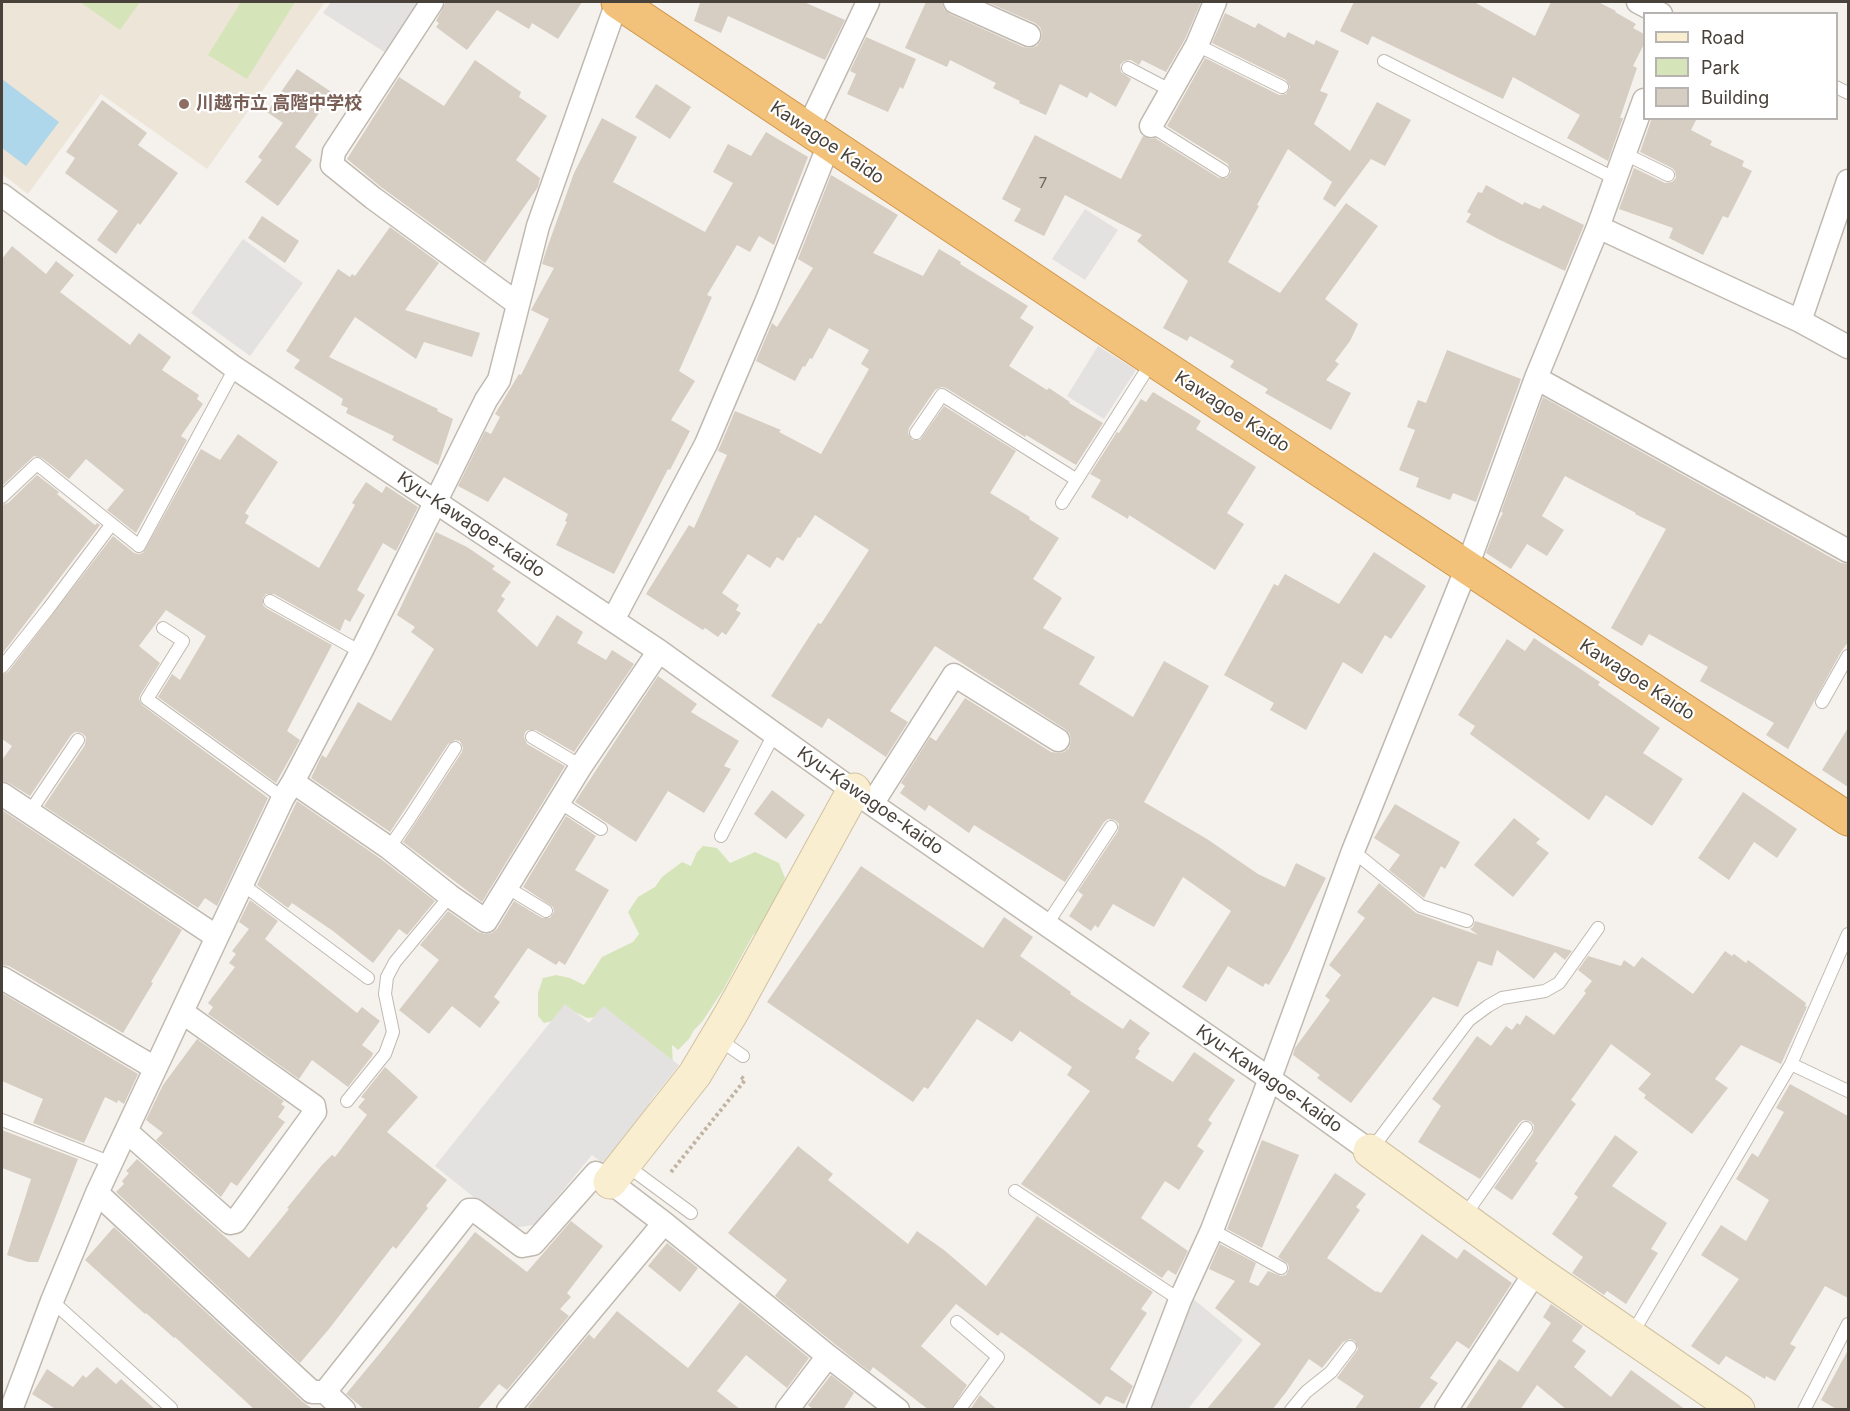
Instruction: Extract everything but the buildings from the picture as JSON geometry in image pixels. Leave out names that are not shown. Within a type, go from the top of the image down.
[{"type":"highway","name":"Kawagoe Kaido","points":[[617,2],[1153,360],[1848,819]]},
{"type":"street","points":[[432,2],[334,152],[332,165],[373,198],[518,304]]},
{"type":"street","points":[[11,1410],[52,1301],[97,1193],[242,884],[288,790],[361,652],[486,400],[499,380],[538,226],[617,2]]},
{"type":"street","points":[[613,620],[706,444],[765,306],[818,137],[868,2]]},
{"type":"street","points":[[954,2],[1029,35]]},
{"type":"street","points":[[1151,126],[1197,45],[1215,2]]},
{"type":"street","points":[[1638,2],[1657,12]]},
{"type":"street","points":[[1138,1410],[1180,1300],[1212,1230],[1353,851],[1467,567],[1536,378],[1598,227],[1643,103]]},
{"type":"street","points":[[1800,321],[1848,182]]},
{"type":"street","name":"Kyu-Kawagoe-kaido","points":[[2,195],[235,368],[659,651],[863,797],[1270,1078],[1462,1219],[1738,1410]]},
{"type":"street","points":[[1598,227],[1800,321],[1848,347]]},
{"type":"street","points":[[1536,378],[1848,551]]},
{"type":"street","points":[[288,790],[388,848],[486,921],[581,766],[659,651]]},
{"type":"street","points":[[325,1392],[469,1210],[474,1210],[522,1246],[533,1244],[596,1173],[622,1164],[666,1098],[695,1074],[863,797],[954,675],[1058,740]]},
{"type":"street","points":[[2,794],[217,937]]},
{"type":"street","points":[[2,978],[155,1068]]},
{"type":"street","points":[[126,1131],[230,1223],[235,1222],[315,1112],[314,1106],[182,1012]]},
{"type":"street","points":[[622,1164],[664,1223],[898,1410]]},
{"type":"street","points":[[97,1193],[312,1392],[325,1392],[344,1410]]},
{"type":"street","points":[[508,1410],[664,1223]]},
{"type":"street","points":[[1446,1410],[1536,1271]]},
{"type":"street","points":[[787,1410],[828,1356]]},
{"type":"lane","points":[[1197,45],[1282,87]]},
{"type":"lane","points":[[1384,62],[1616,179]]},
{"type":"lane","points":[[1128,68],[1170,90]]},
{"type":"lane","points":[[1151,126],[1223,171]]},
{"type":"lane","points":[[1625,154],[1668,175]]},
{"type":"lane","points":[[1062,504],[1153,360]]},
{"type":"lane","points":[[2,497],[37,464],[139,546],[235,368]]},
{"type":"lane","points":[[916,433],[942,395],[1077,480]]},
{"type":"lane","points":[[2,668],[111,525]]},
{"type":"lane","points":[[270,601],[361,652]]},
{"type":"lane","points":[[162,628],[183,640],[147,699],[288,790]]},
{"type":"lane","points":[[1822,702],[1848,656]]},
{"type":"lane","points":[[721,836],[774,734]]},
{"type":"lane","points":[[532,737],[581,766]]},
{"type":"lane","points":[[29,813],[78,740]]},
{"type":"lane","points":[[388,848],[410,819],[455,748]]},
{"type":"lane","points":[[559,802],[601,829]]},
{"type":"lane","points":[[1047,924],[1110,827]]},
{"type":"lane","points":[[1353,851],[1421,906],[1467,921]]},
{"type":"lane","points":[[242,884],[368,978]]},
{"type":"lane","points":[[507,888],[546,911]]},
{"type":"lane","points":[[347,1101],[385,1054],[393,1032],[385,994],[387,976],[395,962],[450,896]]},
{"type":"lane","points":[[1370,1151],[1469,1020],[1502,998],[1545,991],[1558,983],[1598,928]]},
{"type":"lane","points":[[1631,1335],[1791,1064],[1848,934]]},
{"type":"lane","points":[[717,1038],[744,1056]]},
{"type":"lane","points":[[1791,1064],[1848,1091]]},
{"type":"lane","points":[[2,1120],[112,1163]]},
{"type":"lane","points":[[1462,1219],[1526,1128]]},
{"type":"lane","points":[[622,1164],[692,1213]]},
{"type":"lane","points":[[1015,1191],[1180,1300]]},
{"type":"lane","points":[[1212,1230],[1281,1268]]},
{"type":"lane","points":[[52,1301],[171,1408]]},
{"type":"lane","points":[[957,1322],[998,1357],[958,1410]]},
{"type":"lane","points":[[1804,1410],[1848,1324]]},
{"type":"lane","points":[[1291,1410],[1306,1392],[1331,1372],[1350,1347]]},
{"type":"path","points":[[667,1177],[746,1080],[737,1074]]},
{"type":"shaded area","name":"川越市立 高階中学校","points":[[2,2],[325,2],[207,169],[101,94],[28,194],[2,174]]},
{"type":"shaded area","points":[[331,2],[425,2],[389,55],[323,13]]},
{"type":"shaded area","points":[[1085,209],[1118,230],[1085,280],[1052,259]]},
{"type":"shaded area","points":[[243,239],[303,283],[250,356],[191,313]]},
{"type":"shaded area","points":[[1098,346],[1136,370],[1104,419],[1067,396]]},
{"type":"shaded area","points":[[565,1004],[589,1023],[603,1006],[679,1065],[649,1103],[652,1106],[605,1165],[592,1155],[534,1225],[512,1228],[435,1166]]},
{"type":"shaded area","points":[[1191,1297],[1243,1340],[1188,1409],[1156,1409],[1149,1396]]},
{"type":"green space","points":[[80,2],[140,2],[120,30]]},
{"type":"green space","points":[[241,2],[295,2],[247,79],[208,55]]},
{"type":"green space","points":[[703,846],[717,848],[730,863],[755,852],[779,863],[785,878],[767,922],[753,935],[723,990],[702,1022],[678,1050],[672,1045],[673,1067],[600,1017],[587,1018],[573,1011],[556,1020],[544,1023],[538,1016],[538,993],[543,978],[556,975],[570,978],[584,985],[602,957],[633,942],[639,934],[628,912],[638,897],[655,887],[662,877],[682,862],[691,866],[697,852]]},
{"type":"water","points":[[2,79],[59,122],[26,166],[2,148]]},
{"type":"place","name":"川越市立 高階中学校","points":[[184,104]]}]
